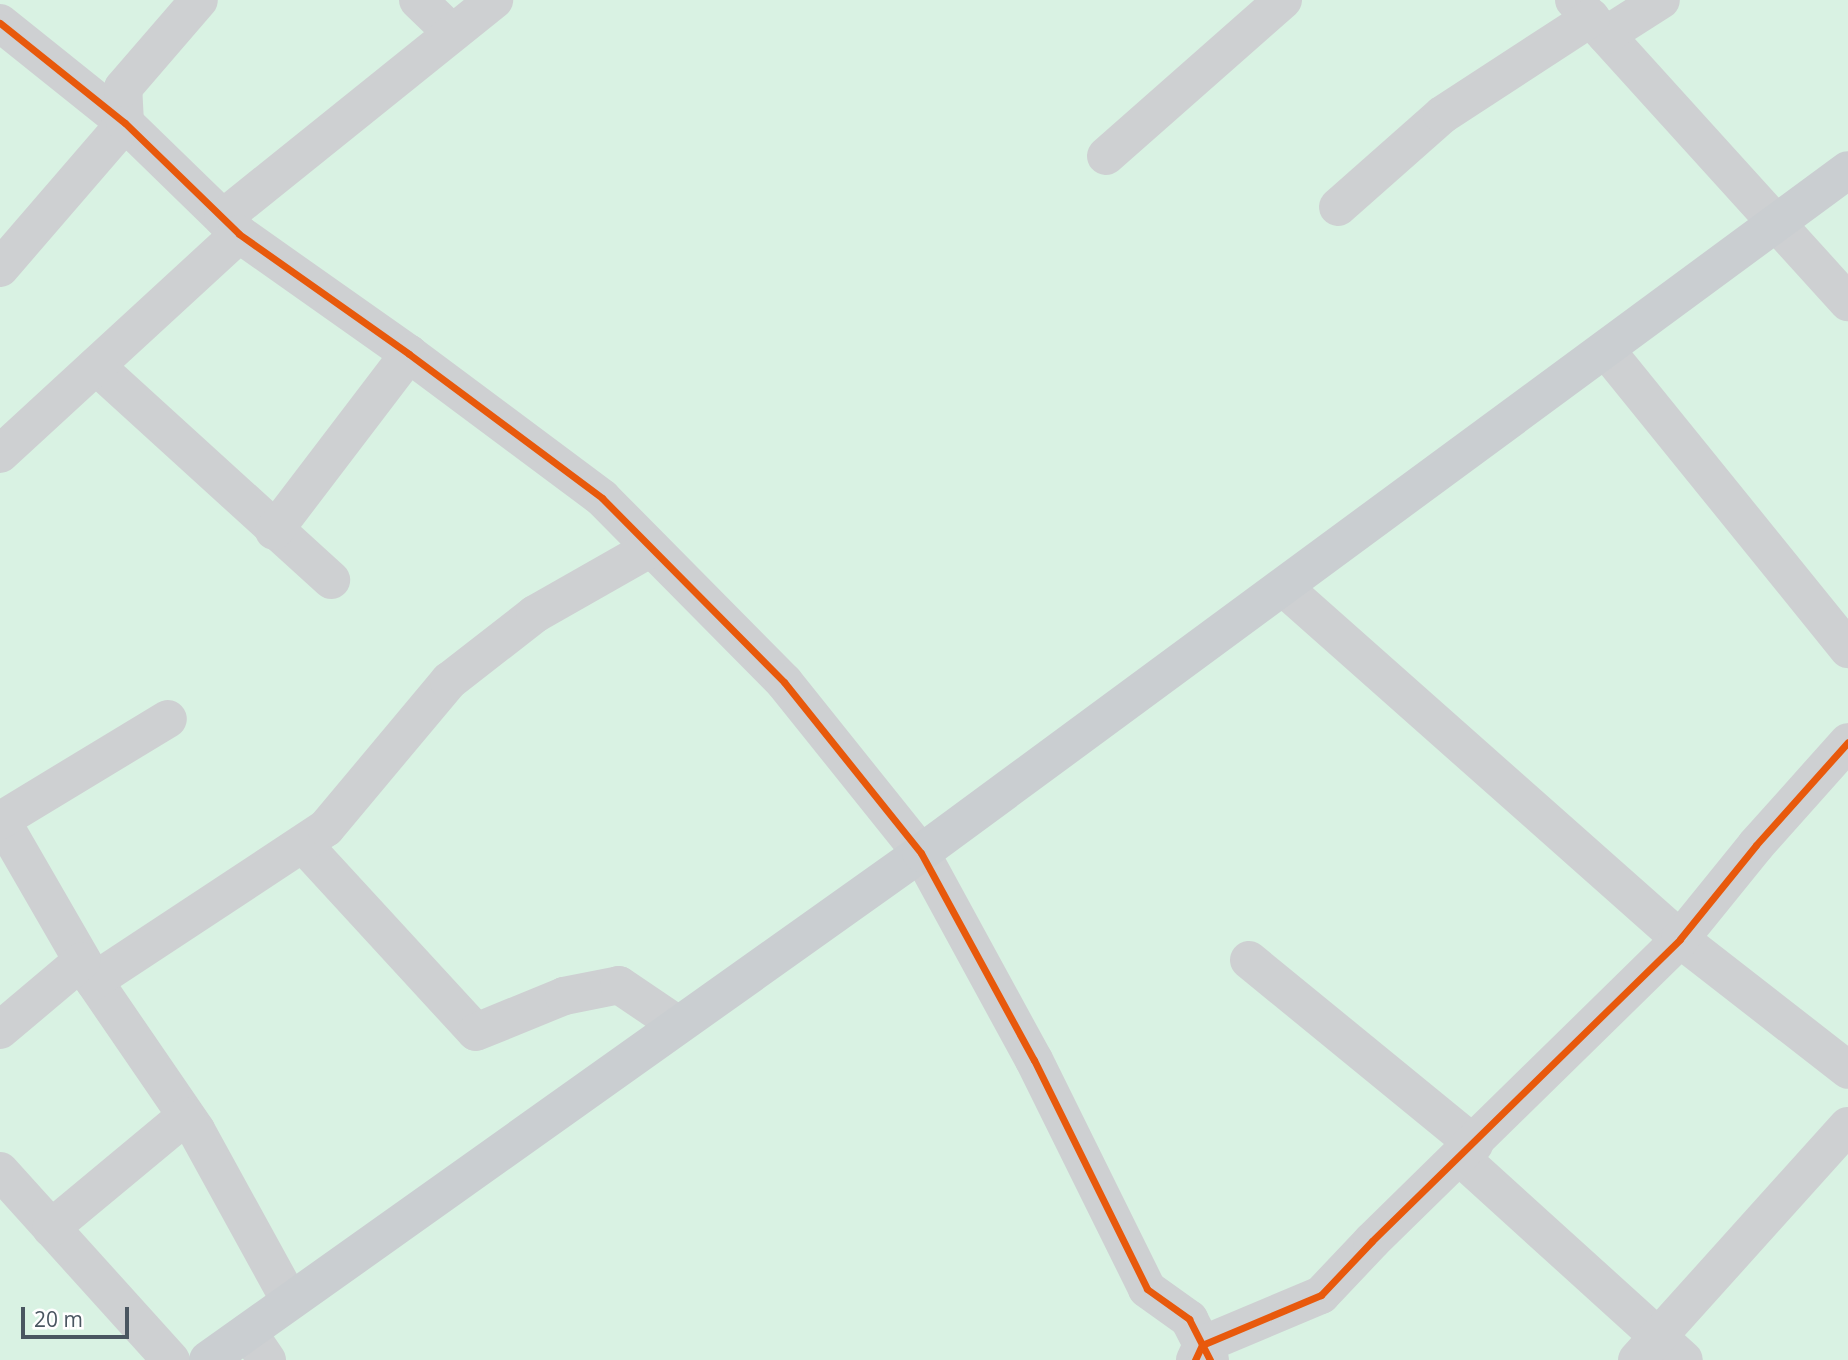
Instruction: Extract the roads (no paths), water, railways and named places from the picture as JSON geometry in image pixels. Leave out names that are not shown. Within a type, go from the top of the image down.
[{"type":"main road","points":[[208,1360],[258,1346],[290,1301],[921,853],[1848,170]]},
{"type":"street","points":[[0,268],[125,123],[123,88],[198,0]]},
{"type":"street","points":[[418,0],[452,33]]},
{"type":"street","points":[[0,454],[96,366],[231,226],[452,33],[494,0]]},
{"type":"street","points":[[1106,156],[1283,0]]},
{"type":"street","points":[[1338,207],[1442,115],[1590,18],[1661,0]]},
{"type":"street","points":[[1590,18],[1848,302]]},
{"type":"street","points":[[0,23],[125,123],[231,226],[602,498],[784,682],[921,853],[1034,1060],[1147,1289],[1189,1318],[1202,1355],[1321,1296],[1372,1241],[1680,939],[1756,845],[1848,742]]},
{"type":"street","points":[[1605,350],[1848,649]]},
{"type":"street","points":[[274,531],[409,354]]},
{"type":"street","points":[[96,366],[274,531],[331,580]]},
{"type":"street","points":[[0,1030],[88,971],[326,828],[449,681],[535,614],[651,548]]},
{"type":"street","points":[[1283,587],[1680,939],[1848,1070]]},
{"type":"street","points":[[168,719],[1,819],[88,971],[186,1116],[290,1301]]},
{"type":"street","points":[[303,844],[476,1032],[564,996],[619,985],[678,1025]]},
{"type":"street","points":[[1250,960],[1467,1150],[1659,1352],[1848,1126]]},
{"type":"street","points":[[51,1228],[186,1116]]},
{"type":"street","points":[[0,1171],[171,1360]]}]
